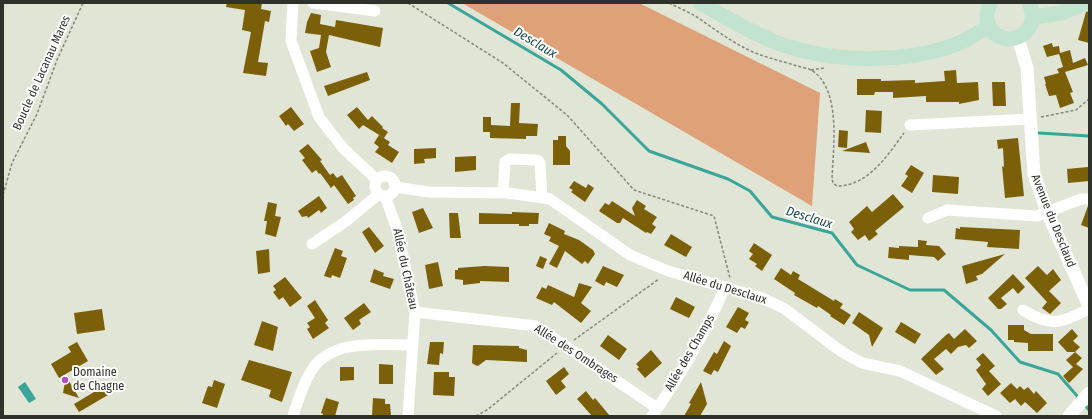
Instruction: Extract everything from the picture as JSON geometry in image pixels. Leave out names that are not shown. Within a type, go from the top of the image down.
[{"type":"main road","points":[[700,3],[751,31],[779,43],[810,52],[834,56],[892,58],[923,54],[950,47],[990,27]]},
{"type":"main road","points":[[990,3],[987,12],[990,27],[993,32],[1005,38],[1018,38],[1029,30],[1031,10],[1062,13],[1085,3]]},
{"type":"street","points":[[293,3],[291,41],[319,117],[343,148],[377,180]]},
{"type":"street","points":[[313,3],[375,11]]},
{"type":"street","name":"Avenue du Desclaud","points":[[1018,38],[1027,68],[1034,174],[1048,212],[1089,306]]},
{"type":"street","points":[[910,125],[1030,119]]},
{"type":"street","points":[[503,193],[506,162],[508,160],[533,160],[540,163],[542,198]]},
{"type":"street","points":[[312,244],[382,195],[390,195],[395,187],[393,181],[389,177],[383,177],[377,180],[375,186],[382,195]]},
{"type":"street","name":"Allée du Desclaux","points":[[395,187],[429,192],[503,193],[550,199],[630,255],[668,271],[762,298],[785,310],[842,352],[862,363],[900,371],[996,416]]},
{"type":"street","name":"Allée du Château","points":[[382,195],[397,229],[415,312],[408,416]]},
{"type":"street","points":[[928,218],[947,210],[1037,216],[1081,199],[1089,199]]},
{"type":"street","name":"Allée des Champs","points":[[654,412],[729,288]]},
{"type":"street","points":[[1023,310],[1044,321],[1052,322],[1063,321],[1089,309]]},
{"type":"street","name":"Allée des Ombrages","points":[[415,312],[536,326],[654,412]]},
{"type":"street","points":[[293,416],[310,372],[321,359],[337,349],[366,345],[412,345]]},
{"type":"street","points":[[1069,416],[1084,398]]},
{"type":"path","name":"Boucle de Lacanau Mares","points":[[3,195],[12,163],[37,114],[57,60],[83,3]]},
{"type":"path","points":[[408,3],[503,63],[567,115],[634,190],[714,216],[729,288]]},
{"type":"path","points":[[669,3],[696,16],[714,31],[738,45],[772,59],[811,70],[816,74],[825,87],[832,104],[834,116],[832,179],[837,186],[854,184],[863,179],[884,159],[910,125]]},
{"type":"path","points":[[1030,119],[1076,110],[1089,99]]},
{"type":"shaded area","points":[[462,3],[639,3],[820,93],[812,206]]},
{"type":"water","points":[[25,382],[36,399],[29,403],[18,387]]},
{"type":"building","points":[[227,3],[262,3],[261,9],[271,11],[269,22],[265,21],[258,62],[268,63],[266,76],[243,73],[251,32],[242,30],[245,10],[226,7]]},
{"type":"building","points":[[1089,11],[1089,43],[1078,40],[1086,12]]},
{"type":"building","points":[[311,13],[321,15],[320,24],[335,27],[336,20],[383,28],[380,47],[329,35],[326,52],[331,67],[317,72],[310,51],[319,48],[321,35],[305,33],[307,22]]},
{"type":"building","points":[[1052,43],[1053,47],[1059,46],[1060,53],[1070,50],[1073,63],[1085,58],[1088,65],[1065,72],[1073,92],[1070,93],[1074,103],[1060,108],[1056,95],[1049,96],[1044,77],[1059,73],[1057,69],[1063,67],[1059,54],[1047,57],[1043,46]]},
{"type":"building","points":[[956,70],[957,83],[978,82],[979,100],[959,104],[959,102],[926,102],[926,96],[893,98],[893,92],[875,92],[874,95],[857,95],[857,79],[881,79],[881,81],[915,80],[915,83],[945,81],[944,71]]},
{"type":"building","points":[[367,72],[370,80],[328,96],[324,86]]},
{"type":"building","points":[[992,82],[1005,82],[1006,106],[993,106]]},
{"type":"building","points":[[511,103],[520,103],[519,123],[538,124],[537,136],[526,136],[526,139],[490,138],[490,132],[483,132],[483,117],[491,117],[491,125],[510,126]]},
{"type":"building","points":[[291,107],[304,124],[294,131],[288,124],[286,126],[279,116]]},
{"type":"building","points":[[357,107],[368,120],[372,116],[383,127],[382,128],[388,132],[384,138],[363,125],[359,129],[347,115]]},
{"type":"building","points":[[866,110],[882,111],[881,133],[865,132]]},
{"type":"building","points":[[839,130],[848,131],[847,148],[838,147]]},
{"type":"building","points":[[379,135],[390,142],[388,145],[399,152],[392,163],[375,152],[379,147],[374,143]]},
{"type":"building","points":[[558,136],[566,136],[566,146],[570,151],[570,165],[553,165],[553,140],[558,140]]},
{"type":"building","points":[[1018,138],[1024,196],[1005,198],[1002,166],[1004,167],[1003,148],[998,149],[997,140]]},
{"type":"building","points":[[866,142],[870,153],[842,151]]},
{"type":"building","points":[[308,144],[322,160],[320,161],[330,175],[333,173],[337,178],[342,175],[356,196],[353,198],[354,200],[348,204],[334,185],[331,188],[316,170],[312,173],[302,160],[305,158],[299,151]]},
{"type":"building","points":[[436,148],[436,158],[424,159],[425,163],[414,164],[414,149]]},
{"type":"building","points":[[476,156],[476,170],[455,172],[455,157]]},
{"type":"building","points":[[911,165],[924,173],[912,193],[901,186],[908,176],[905,174]]},
{"type":"building","points":[[1088,167],[1089,181],[1068,183],[1067,169]]},
{"type":"building","points":[[933,175],[959,177],[958,194],[932,192]]},
{"type":"building","points":[[574,181],[586,188],[588,184],[594,188],[585,202],[571,192],[573,190],[569,188]]},
{"type":"building","points":[[893,194],[904,207],[875,231],[878,234],[869,241],[865,235],[858,240],[851,232],[854,229],[849,222],[867,206],[872,212]]},
{"type":"building","points":[[319,196],[327,208],[321,213],[319,210],[308,218],[307,216],[302,217],[298,211]]},
{"type":"building","points":[[637,200],[646,206],[644,209],[657,217],[652,224],[656,227],[651,234],[646,233],[623,218],[620,223],[617,223],[599,211],[605,203],[609,205],[612,201],[635,216],[632,208]]},
{"type":"building","points":[[268,202],[277,204],[275,216],[281,217],[276,237],[265,234],[267,221],[264,221]]},
{"type":"building","points":[[1089,206],[1089,228],[1081,225]]},
{"type":"building","points":[[423,208],[433,228],[419,233],[412,212]]},
{"type":"building","points":[[512,212],[539,213],[538,224],[519,226],[519,224],[479,224],[479,213],[512,214]]},
{"type":"building","points":[[449,213],[458,213],[461,238],[450,238]]},
{"type":"building","points":[[549,223],[565,231],[564,234],[579,240],[593,250],[595,254],[588,264],[585,261],[582,264],[565,251],[557,268],[549,264],[559,246],[549,241],[551,237],[544,234]]},
{"type":"building","points":[[369,227],[384,246],[375,253],[362,232]]},
{"type":"building","points":[[960,227],[1020,230],[1019,249],[987,247],[988,242],[955,239],[956,228],[960,229]]},
{"type":"building","points":[[671,234],[692,247],[686,257],[664,245]]},
{"type":"building","points":[[918,240],[927,241],[926,245],[939,246],[946,254],[938,261],[934,257],[909,255],[909,260],[888,258],[889,247],[918,247]]},
{"type":"building","points":[[754,243],[772,255],[762,271],[755,266],[757,264],[749,259],[753,254],[749,251]]},
{"type":"building","points":[[335,248],[343,251],[341,256],[347,258],[340,278],[332,275],[331,278],[324,276]]},
{"type":"building","points":[[269,249],[270,272],[258,274],[256,251]]},
{"type":"building","points":[[1005,254],[982,274],[976,276],[978,280],[966,284],[962,266]]},
{"type":"building","points":[[540,256],[547,259],[543,269],[536,266]]},
{"type":"building","points":[[438,262],[443,286],[429,289],[425,265]]},
{"type":"building","points":[[484,266],[509,267],[509,282],[480,281],[480,283],[463,285],[463,280],[455,279],[455,270],[458,270],[458,268]]},
{"type":"building","points":[[603,266],[624,275],[617,287],[606,282],[604,286],[595,281]]},
{"type":"building","points":[[1038,266],[1047,275],[1053,269],[1061,280],[1049,291],[1061,303],[1050,314],[1042,308],[1047,302],[1025,278]]},
{"type":"building","points":[[781,268],[791,275],[793,271],[800,275],[798,279],[834,301],[835,299],[843,304],[840,308],[851,315],[844,325],[818,306],[817,308],[794,295],[795,293],[774,279]]},
{"type":"building","points":[[374,269],[384,273],[383,276],[394,279],[390,289],[370,282]]},
{"type":"building","points":[[1013,274],[1025,287],[1018,294],[1013,288],[1001,298],[1007,304],[1001,309],[998,309],[988,298]]},
{"type":"building","points":[[285,277],[302,298],[290,307],[283,297],[279,300],[273,292],[276,290],[273,286]]},
{"type":"building","points":[[579,283],[592,287],[581,303],[591,311],[581,323],[554,302],[552,305],[536,298],[542,287],[546,289],[548,285],[574,297]]},
{"type":"building","points":[[676,297],[695,307],[689,318],[670,309]]},
{"type":"building","points":[[315,300],[328,320],[325,323],[329,328],[313,339],[307,329],[310,327],[307,323],[315,318],[307,306]]},
{"type":"building","points":[[364,303],[371,312],[359,320],[361,324],[353,330],[344,318]]},
{"type":"building","points":[[738,307],[749,313],[745,320],[749,322],[745,329],[741,327],[737,333],[726,327]]},
{"type":"building","points":[[102,309],[105,330],[77,334],[74,313]]},
{"type":"building","points":[[859,312],[883,328],[872,347],[869,335],[852,323]]},
{"type":"building","points":[[262,321],[278,327],[273,351],[254,345]]},
{"type":"building","points":[[901,322],[921,334],[915,344],[895,332]]},
{"type":"building","points":[[1008,325],[1024,325],[1024,330],[1031,334],[1053,334],[1053,351],[1028,351],[1028,343],[1008,340]]},
{"type":"building","points":[[965,329],[977,341],[969,348],[966,345],[958,347],[951,354],[946,349],[934,359],[944,369],[936,375],[921,359],[946,335],[949,333],[954,339]]},
{"type":"building","points":[[1072,329],[1078,336],[1073,341],[1080,347],[1075,352],[1067,352],[1058,342]]},
{"type":"building","points":[[608,335],[627,349],[619,360],[600,346]]},
{"type":"building","points":[[724,341],[731,346],[718,372],[714,370],[711,375],[703,371],[714,352],[717,354]]},
{"type":"building","points":[[77,342],[88,361],[59,378],[51,364],[71,352],[68,347]]},
{"type":"building","points":[[430,342],[444,342],[443,354],[440,353],[439,365],[427,364]]},
{"type":"building","points":[[473,345],[519,346],[519,348],[527,350],[527,362],[486,360],[478,366],[472,363]]},
{"type":"building","points":[[651,350],[662,363],[645,378],[637,369],[639,367],[636,364]]},
{"type":"building","points":[[1075,352],[1082,358],[1076,364],[1083,369],[1069,383],[1063,376],[1073,367],[1066,360]]},
{"type":"building","points":[[983,353],[995,366],[989,371],[1001,384],[988,396],[982,389],[986,384],[976,370],[981,365],[976,359]]},
{"type":"building","points":[[249,360],[292,372],[282,402],[269,397],[271,390],[241,380]]},
{"type":"building","points":[[379,364],[393,365],[393,384],[379,384]]},
{"type":"building","points":[[340,367],[354,367],[354,380],[340,381]]},
{"type":"building","points":[[564,367],[569,374],[561,381],[566,387],[556,395],[546,381]]},
{"type":"building","points":[[434,372],[449,372],[449,377],[455,377],[454,396],[433,395]]},
{"type":"building","points":[[66,376],[79,398],[63,393]]},
{"type":"building","points":[[214,380],[225,384],[217,408],[202,403],[208,386],[212,387]]},
{"type":"building","points":[[701,382],[707,404],[700,416],[684,416],[691,404],[689,403]]},
{"type":"building","points":[[1011,383],[1017,389],[1020,386],[1024,390],[1028,387],[1034,394],[1036,391],[1047,403],[1037,413],[1025,402],[1021,406],[1015,399],[1010,403],[1000,393]]},
{"type":"building","points":[[104,386],[108,395],[79,412],[74,404]]},
{"type":"building","points":[[586,391],[593,400],[595,398],[610,416],[592,416],[577,399]]},
{"type":"building","points":[[326,398],[339,402],[335,416],[323,416],[321,413]]},
{"type":"building","points":[[373,398],[385,399],[385,404],[390,404],[391,416],[372,416]]},
{"type":"waterway","name":"Desclaux","points":[[448,3],[561,70],[602,104],[649,151],[728,179],[750,191],[772,217],[832,233],[857,265],[910,290],[944,290],[991,330],[1020,362],[1058,374],[1078,397]]},
{"type":"waterway","points":[[1039,133],[1089,136]]},
{"type":"waterway","name":"Desclaux","points":[[1085,405],[1089,410]]},
{"type":"place","name":"Domaine de Chagne","points":[[65,380]]}]
